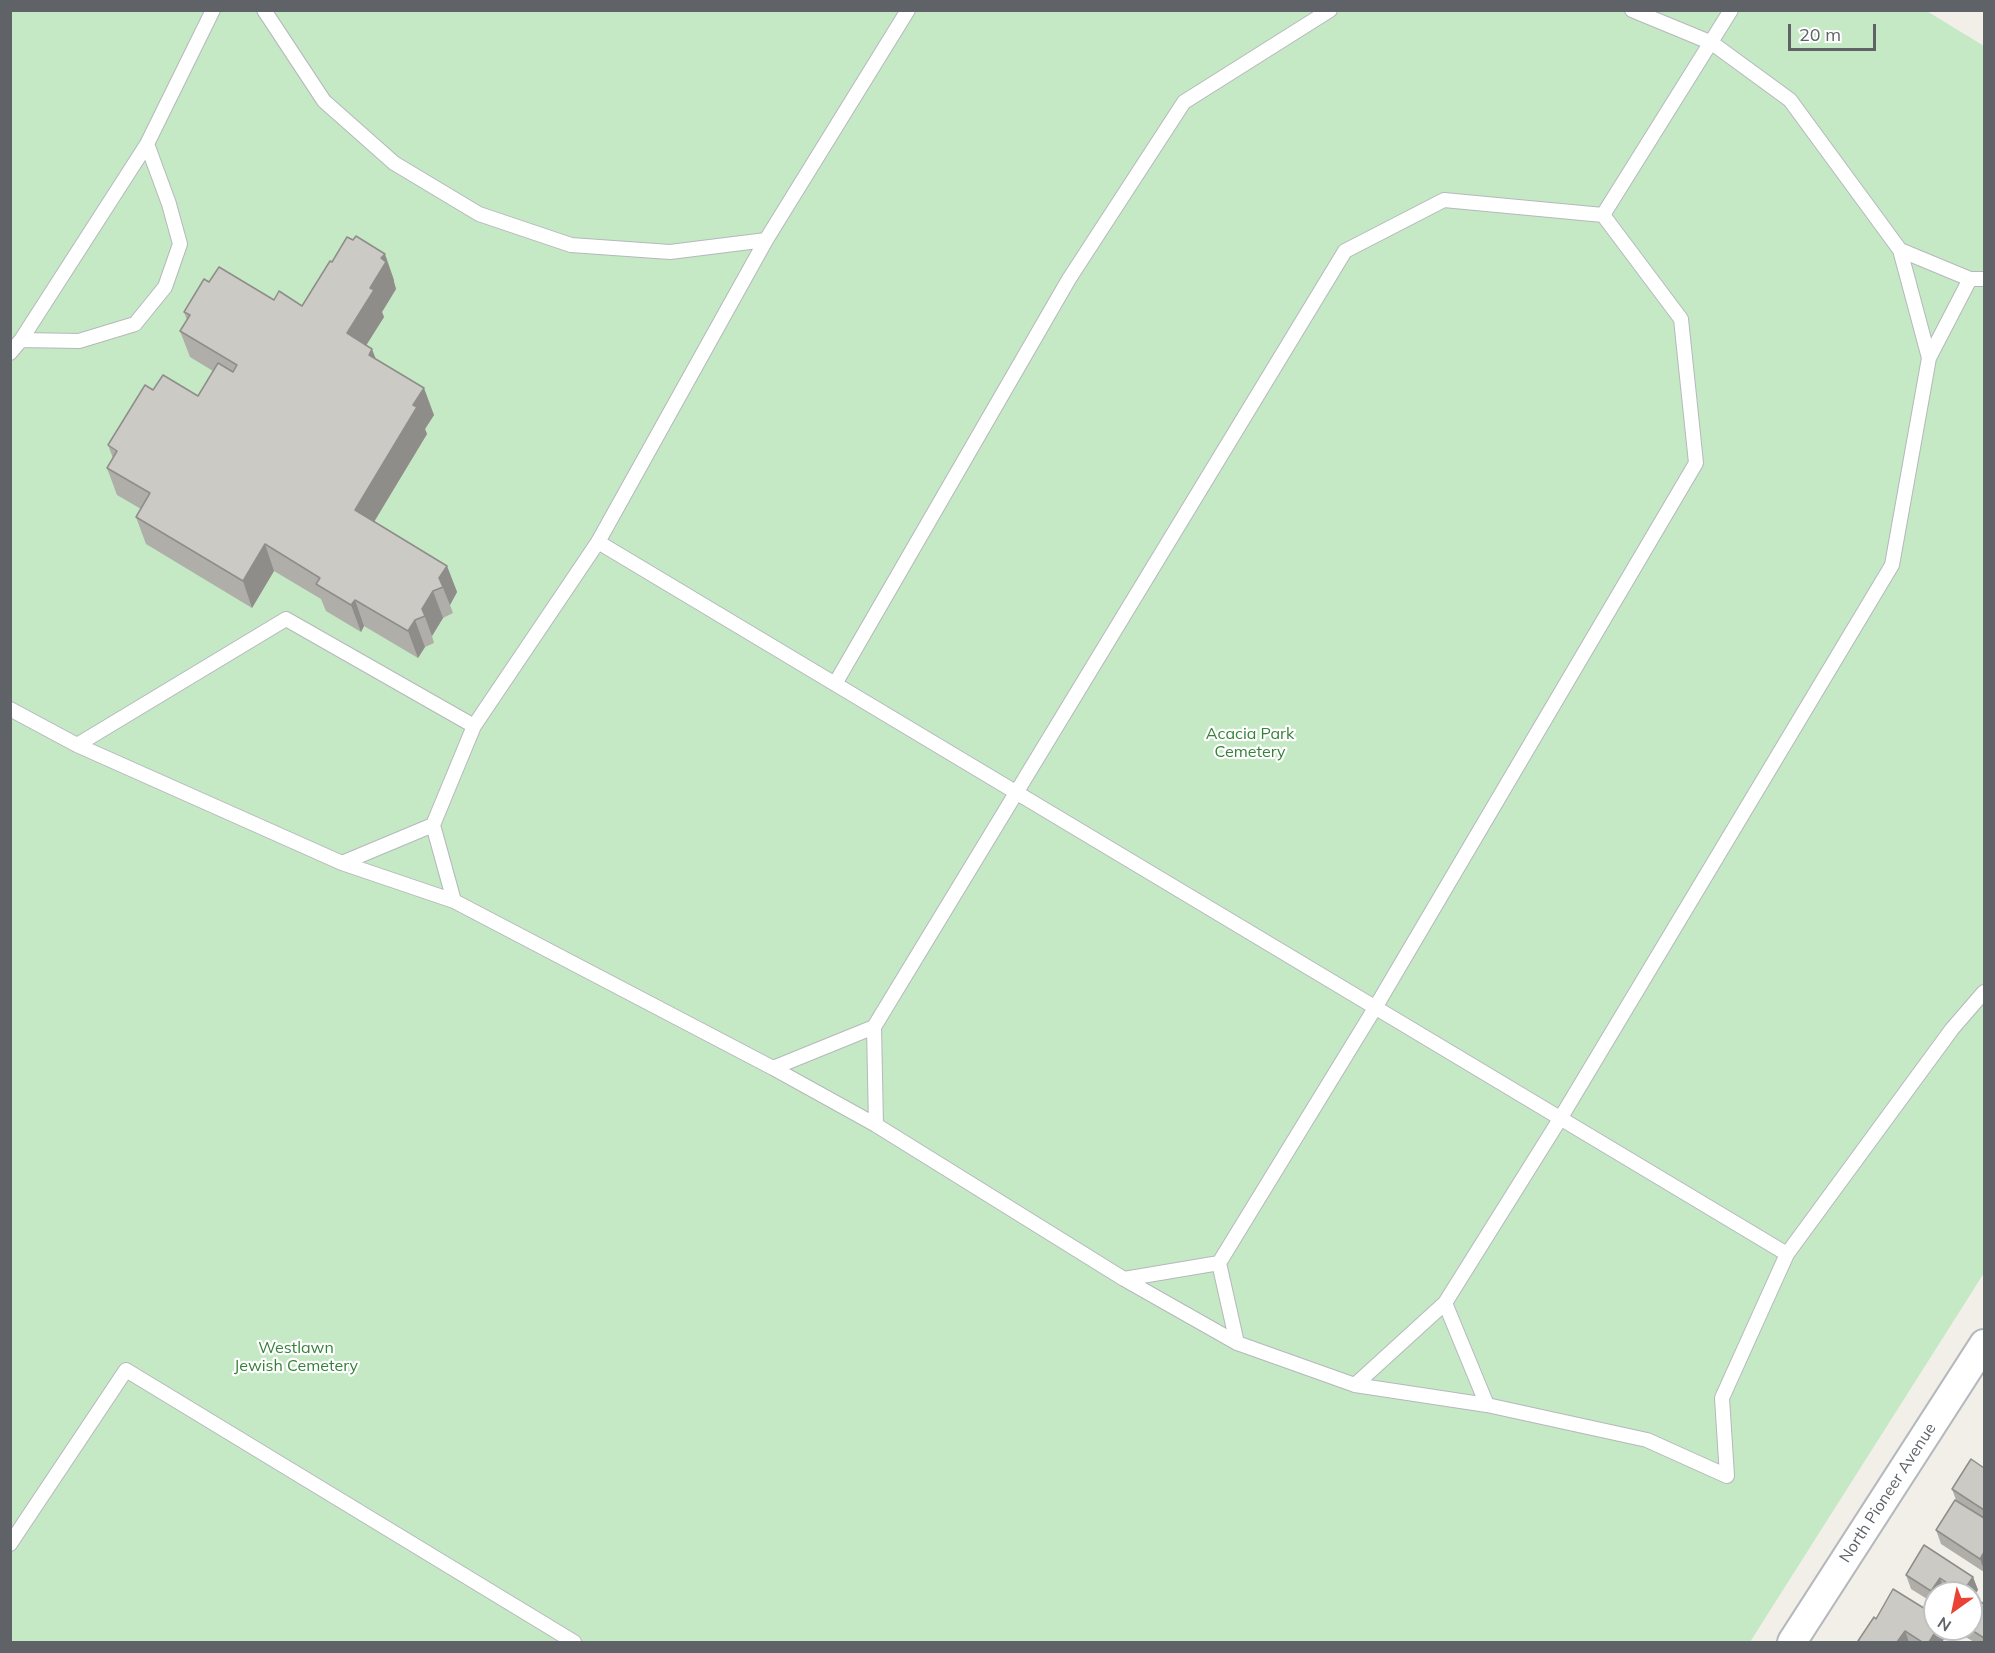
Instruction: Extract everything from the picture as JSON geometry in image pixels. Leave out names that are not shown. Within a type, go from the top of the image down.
[{"type":"street","name":"North Pioneer Avenue","points":[[1792,1642],[1984,1344]]},
{"type":"lane","points":[[10,353],[21,340],[147,144],[213,10]]},
{"type":"lane","points":[[264,10],[324,101],[394,163],[479,214],[571,245],[670,252],[766,240]]},
{"type":"lane","points":[[454,901],[433,825],[474,726],[598,542],[766,240],[908,10]]},
{"type":"lane","points":[[835,684],[1069,279],[1184,102],[1330,10]]},
{"type":"lane","points":[[1632,10],[1712,43],[1790,100],[1900,250],[1929,358]]},
{"type":"lane","points":[[1604,215],[1731,10]]},
{"type":"lane","points":[[21,340],[80,341],[135,324],[165,286],[180,244],[169,204],[147,144]]},
{"type":"lane","points":[[876,1125],[874,1027],[1345,251],[1444,200],[1604,215],[1681,319],[1696,463],[1375,1008],[1219,1263],[1237,1343]]},
{"type":"lane","points":[[1900,250],[1970,279],[1984,279]]},
{"type":"lane","points":[[1354,1385],[1446,1303],[1560,1119],[1892,565],[1929,358],[1970,279]]},
{"type":"lane","points":[[598,542],[1787,1254]]},
{"type":"lane","points":[[77,745],[286,619],[474,726]]},
{"type":"lane","points":[[10,708],[77,745],[342,863],[454,901],[773,1068],[876,1125],[1124,1279],[1237,1343],[1354,1385],[1487,1405],[1647,1440],[1727,1476],[1722,1398],[1787,1254],[1952,1029],[1984,992]]},
{"type":"lane","points":[[342,863],[433,825]]},
{"type":"lane","points":[[773,1068],[874,1027]]},
{"type":"lane","points":[[1124,1279],[1219,1263]]},
{"type":"lane","points":[[1446,1303],[1487,1405]]},
{"type":"lane","points":[[10,1544],[126,1370],[574,1642]]},
{"type":"green space","name":"Acacia Park Cemetery","points":[[1925,10],[1984,46],[1984,1273],[1750,1642],[11,1642],[11,11]]},
{"type":"building","points":[[356,236],[385,254],[381,258],[386,262],[370,288],[374,290],[347,333],[372,349],[369,355],[424,388],[413,405],[417,407],[355,510],[447,566],[439,578],[443,587],[433,591],[422,609],[425,616],[415,620],[408,631],[355,600],[351,605],[316,584],[320,578],[265,544],[243,581],[136,517],[150,493],[107,468],[117,451],[108,445],[145,385],[153,390],[163,375],[198,396],[218,363],[233,372],[237,365],[180,331],[190,315],[184,312],[204,279],[209,282],[219,267],[274,300],[279,291],[302,306],[347,237],[353,240]]},
{"type":"building","points":[[1971,1459],[1984,1468],[1984,1510],[1952,1489]]},
{"type":"building","points":[[1955,1500],[1984,1518],[1984,1552],[1980,1559],[1936,1530]]},
{"type":"building","points":[[1924,1545],[1973,1577],[1970,1581],[1944,1581],[1940,1578],[1938,1581],[1923,1581],[1923,1586],[1906,1575]]},
{"type":"building","points":[[1893,1589],[1923,1608],[1923,1641],[1930,1641],[1922,1642],[1905,1631],[1897,1642],[1858,1641],[1874,1617],[1876,1619]]},
{"type":"building","points":[[1983,1603],[1984,1604],[1983,1637]]},
{"type":"park label","name":"Westlawn Jewish Cemetery","points":[[296,1357]]}]
